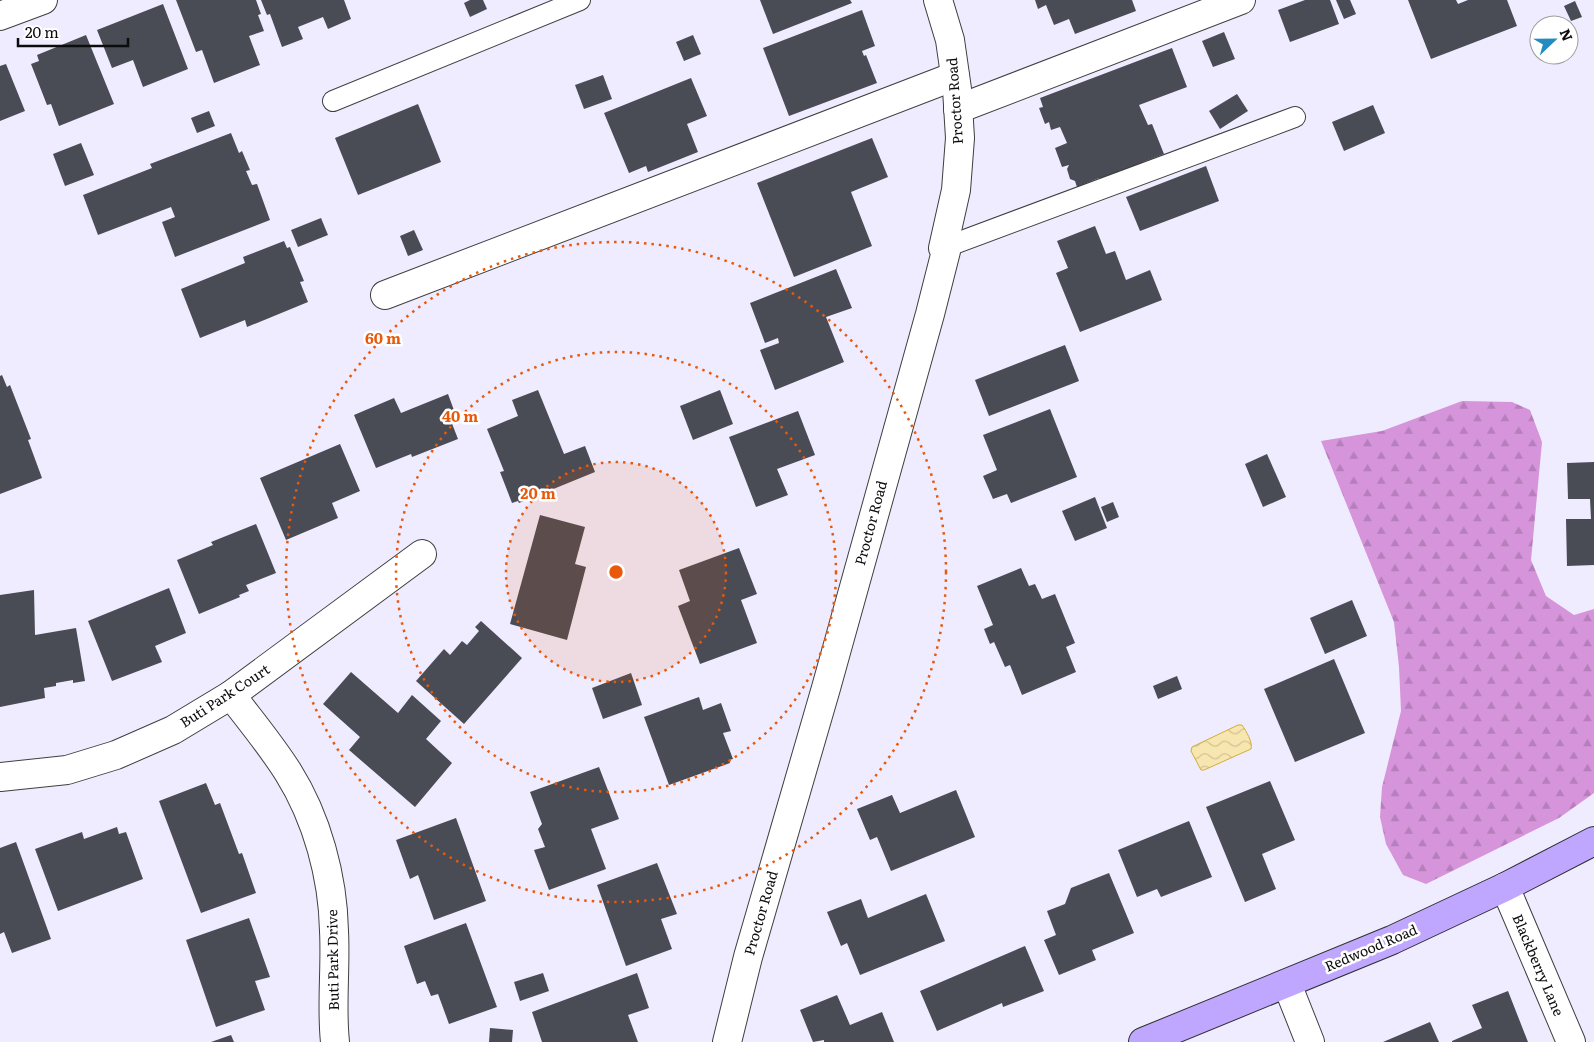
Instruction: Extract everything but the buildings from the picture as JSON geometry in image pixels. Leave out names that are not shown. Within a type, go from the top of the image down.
[{"type":"main road","name":"Redwood Road","points":[[1143,1042],[1392,940],[1505,887],[1594,841]]},
{"type":"street","points":[[0,16],[43,0]]},
{"type":"street","name":"Proctor Road","points":[[728,1042],[748,957],[826,688],[946,251],[942,248],[956,190],[960,138],[950,40],[938,0]]},
{"type":"street","points":[[958,109],[1240,0]]},
{"type":"street","points":[[385,295],[955,76]]},
{"type":"street","name":"Buti Park Court","points":[[0,777],[66,770],[116,755],[173,730],[231,695],[422,554]]},
{"type":"street","name":"Buti Park Drive","points":[[231,695],[288,772],[304,803],[325,863],[332,900],[334,932],[333,1008],[335,1042]]},
{"type":"street","name":"Blackberry Lane","points":[[1505,887],[1571,1042]]},
{"type":"street","points":[[1286,984],[1310,1042]]},
{"type":"lane","points":[[333,101],[580,0]]},
{"type":"lane","points":[[942,248],[1295,117]]},
{"type":"green space","points":[[1462,401],[1512,402],[1530,410],[1542,442],[1531,560],[1546,596],[1574,615],[1594,609],[1594,793],[1559,818],[1426,884],[1403,875],[1386,844],[1380,817],[1382,787],[1401,711],[1394,622],[1321,441],[1382,431]]},
{"type":"water","points":[[1238,725],[1242,725],[1247,733],[1251,749],[1201,770],[1191,751],[1192,747]]}]
